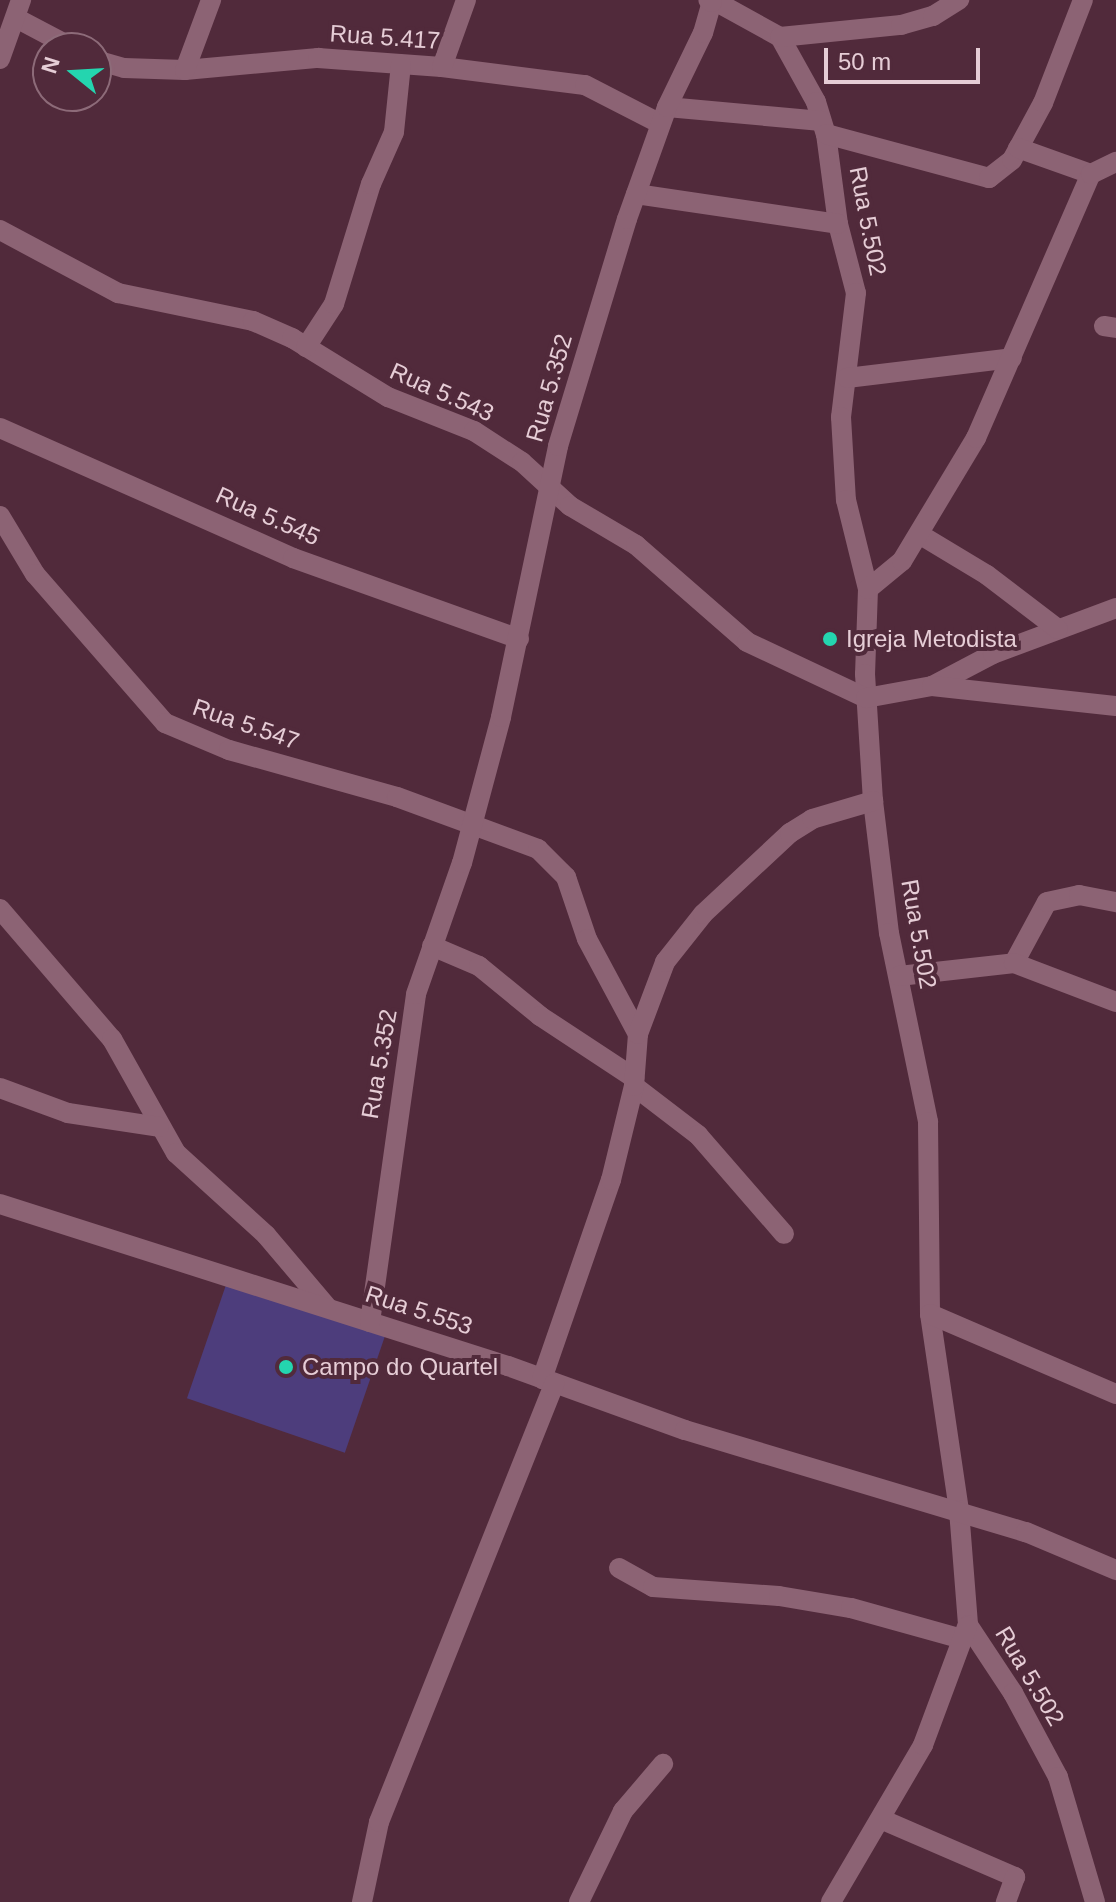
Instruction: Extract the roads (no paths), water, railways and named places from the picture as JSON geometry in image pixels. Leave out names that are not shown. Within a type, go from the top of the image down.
[{"type":"street","points":[[185,70],[211,0]]},
{"type":"street","points":[[442,67],[466,0]]},
{"type":"street","points":[[711,1],[780,37],[901,25],[933,16],[959,0]]},
{"type":"street","points":[[664,116],[824,128],[974,178],[1001,171],[1043,103],[1083,0]]},
{"type":"street","name":"Rua 5.352","points":[[370,1322],[394,1124],[416,994],[473,822],[519,639],[548,488],[636,194],[711,1]]},
{"type":"street","points":[[0,59],[18,5],[53,32]]},
{"type":"street","name":"Rua 5.502","points":[[780,37],[824,128],[838,224],[856,293],[841,417],[846,500],[868,589],[866,698],[873,801],[899,976],[928,1122],[930,1314],[959,1510],[965,1632],[1013,1693],[1058,1777],[1095,1902]]},
{"type":"street","name":"Rua 5.417","points":[[112,65],[124,68],[185,70],[318,58],[442,67],[585,85],[664,116]]},
{"type":"street","points":[[306,347],[334,304],[371,184],[394,132],[401,64]]},
{"type":"street","points":[[1018,148],[1091,174]]},
{"type":"street","points":[[868,589],[902,561],[987,417],[1091,174],[1116,162]]},
{"type":"street","points":[[636,194],[838,224]]},
{"type":"street","name":"Rua 5.543","points":[[0,230],[118,293],[159,305],[224,313],[306,347],[388,397],[474,431],[522,462],[548,488],[636,545],[747,642],[866,698]]},
{"type":"street","points":[[847,378],[1012,358]]},
{"type":"street","name":"Rua 5.545","points":[[0,428],[293,558],[519,639]]},
{"type":"street","name":"Rua 5.547","points":[[0,516],[35,574],[165,723],[229,750],[473,822],[538,849],[566,877],[587,939],[638,1034]]},
{"type":"street","points":[[919,534],[987,575],[1058,629]]},
{"type":"street","points":[[932,686],[993,654],[1116,608]]},
{"type":"street","points":[[866,698],[932,686],[1078,698],[1116,706]]},
{"type":"street","points":[[362,1902],[379,1822],[548,1381],[611,1180],[634,1082],[638,1034],[665,962],[724,893],[812,819],[873,801]]},
{"type":"street","points":[[1014,963],[1047,902],[1079,895],[1116,902]]},
{"type":"street","points":[[0,909],[112,1039],[159,1127],[191,1169],[266,1235],[327,1307]]},
{"type":"street","points":[[432,946],[479,966],[540,1016],[634,1082],[698,1135],[784,1234]]},
{"type":"street","points":[[899,976],[1014,963],[1116,1002]]},
{"type":"street","points":[[0,1088],[68,1113],[159,1127]]},
{"type":"street","name":"Rua 5.553","points":[[0,1204],[327,1307],[685,1430],[959,1510],[1116,1570]]},
{"type":"street","points":[[930,1314],[1116,1394]]},
{"type":"street","points":[[619,1568],[653,1587],[779,1596],[965,1632],[923,1745],[883,1820],[831,1902]]},
{"type":"street","points":[[579,1902],[623,1811],[663,1764]]},
{"type":"street","points":[[883,1820],[1015,1877],[1006,1902]]},
{"type":"place","name":"Igreja Metodista","points":[[830,639]]},
{"type":"place","name":"Campo do Quartel","points":[[286,1367]]}]
